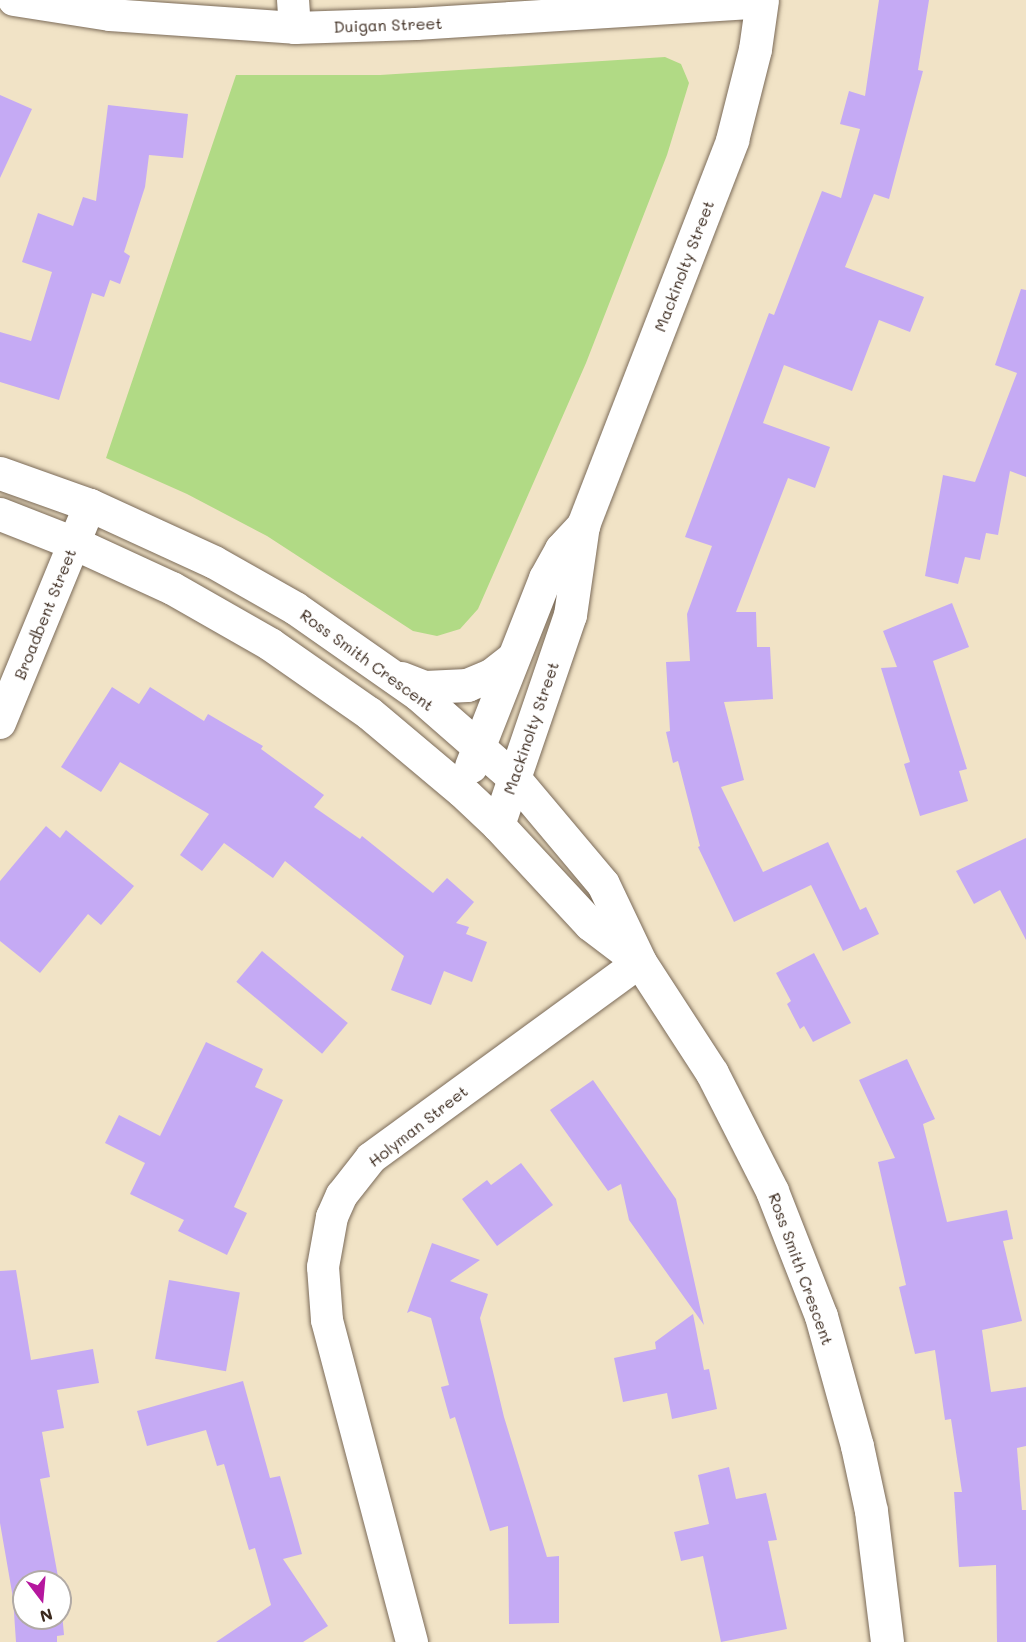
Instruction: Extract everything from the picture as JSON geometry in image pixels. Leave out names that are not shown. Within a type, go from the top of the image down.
[{"type":"street","name":"Duigan Street","points":[[14,0],[110,15],[294,14],[416,24],[762,1]]},
{"type":"street","name":"Mackinolty Street","points":[[498,825],[570,615],[584,525],[732,140],[755,49],[762,1]]},
{"type":"street","name":"Ross Smith Crescent","points":[[0,472],[90,505],[214,562],[295,608],[418,694],[514,778],[603,885],[640,962],[712,1073],[767,1181],[821,1316],[864,1478],[887,1642]]},
{"type":"street","name":"Broadbent Street","points":[[0,723],[90,505]]},
{"type":"street","name":"Ross Smith Crescent","points":[[0,514],[74,543],[172,588],[270,644],[369,713],[462,791],[498,825],[590,924],[640,962]]},
{"type":"street","name":"Mackinolty Street","points":[[462,791],[545,578],[561,549],[584,525]]},
{"type":"street","points":[[391,674],[425,687],[466,685],[491,675],[513,658]]},
{"type":"street","name":"Holyman Street","points":[[412,1642],[327,1320],[323,1267],[332,1217],[342,1195],[371,1158],[640,962]]},
{"type":"green space","points":[[665,57],[681,64],[689,83],[667,155],[586,363],[478,609],[460,629],[437,636],[413,631],[267,536],[187,494],[106,458],[236,75],[380,75]]},
{"type":"building","points":[[879,0],[929,0],[918,70],[923,71],[889,199],[874,194],[845,267],[924,297],[910,332],[879,320],[852,391],[784,365],[763,423],[830,447],[815,488],[788,478],[736,612],[756,612],[757,647],[770,647],[773,699],[724,702],[744,780],[721,787],[763,872],[828,842],[860,910],[866,907],[879,934],[843,951],[811,885],[734,922],[698,847],[700,846],[678,761],[673,763],[666,732],[670,731],[666,662],[690,661],[687,614],[712,546],[685,537],[769,313],[774,315],[822,191],[841,198],[860,129],[840,124],[849,91],[865,96]]},
{"type":"building","points":[[0,95],[32,109],[0,178]]},
{"type":"building","points":[[108,105],[188,114],[183,158],[149,155],[145,187],[124,252],[130,256],[120,284],[110,280],[104,297],[92,293],[59,400],[0,382],[0,332],[31,341],[52,272],[22,262],[38,213],[73,226],[83,197],[96,201]]},
{"type":"building","points":[[1021,289],[1026,290],[1026,477],[1010,471],[998,535],[986,533],[980,560],[965,557],[958,584],[925,576],[943,475],[975,482],[1017,373],[995,365]]},
{"type":"building","points":[[952,603],[969,647],[933,661],[967,769],[959,771],[968,801],[920,816],[904,764],[910,762],[881,668],[897,667],[883,631]]},
{"type":"building","points":[[112,687],[139,704],[150,687],[204,721],[208,714],[263,746],[261,749],[324,795],[314,807],[360,839],[362,836],[433,893],[447,878],[474,902],[456,923],[469,927],[466,934],[487,942],[472,982],[444,971],[431,1005],[391,990],[404,956],[285,861],[273,878],[224,843],[202,871],[180,855],[209,814],[120,762],[101,792],[61,767]]},
{"type":"building","points":[[46,826],[60,838],[66,830],[134,886],[101,925],[88,914],[40,973],[0,941],[0,881]]},
{"type":"building","points":[[1026,838],[1026,940],[1000,890],[974,904],[956,871]]},
{"type":"building","points":[[262,951],[348,1023],[322,1054],[236,982]]},
{"type":"building","points":[[814,953],[851,1023],[813,1042],[804,1026],[800,1029],[787,1004],[791,1001],[776,973]]},
{"type":"building","points":[[206,1042],[263,1069],[255,1087],[283,1100],[234,1207],[247,1213],[227,1255],[178,1231],[184,1220],[130,1194],[145,1163],[105,1143],[119,1115],[160,1136]]},
{"type":"building","points":[[907,1059],[935,1119],[923,1124],[947,1222],[1007,1210],[1013,1239],[1003,1241],[1022,1321],[982,1330],[991,1392],[1026,1387],[1026,1446],[1017,1448],[1022,1510],[1026,1510],[1026,1642],[997,1642],[996,1565],[959,1567],[954,1492],[962,1492],[951,1419],[945,1420],[935,1350],[915,1354],[899,1287],[906,1285],[878,1162],[895,1158],[859,1080]]},
{"type":"building","points":[[593,1080],[676,1199],[704,1325],[629,1220],[621,1184],[608,1191],[550,1110]]},
{"type":"building","points":[[521,1163],[553,1205],[497,1246],[462,1199],[487,1180],[491,1185]]},
{"type":"building","points":[[432,1243],[480,1260],[450,1281],[488,1294],[480,1318],[504,1417],[547,1557],[559,1556],[559,1623],[509,1624],[508,1526],[490,1531],[455,1417],[450,1419],[441,1387],[449,1385],[431,1318],[411,1311],[407,1313]]},
{"type":"building","points":[[16,1270],[31,1360],[93,1349],[99,1383],[57,1390],[64,1428],[42,1432],[50,1477],[40,1479],[57,1570],[12,1570],[12,1592],[0,1523],[0,1271]]},
{"type":"building","points":[[169,1280],[240,1293],[226,1371],[155,1359]]},
{"type":"building","points":[[693,1314],[704,1370],[709,1369],[717,1409],[672,1419],[667,1393],[623,1402],[614,1358],[656,1349],[655,1342]]},
{"type":"building","points":[[243,1381],[270,1478],[280,1476],[302,1554],[283,1559],[328,1626],[303,1642],[216,1642],[271,1605],[255,1548],[249,1550],[224,1464],[217,1466],[206,1430],[147,1446],[137,1411]]},
{"type":"building","points":[[729,1467],[736,1499],[766,1493],[777,1540],[768,1541],[787,1629],[721,1642],[703,1556],[681,1561],[674,1532],[709,1524],[698,1475]]},
{"type":"building","points":[[15,1630],[64,1630],[64,1635],[57,1636],[57,1642],[16,1642]]}]
